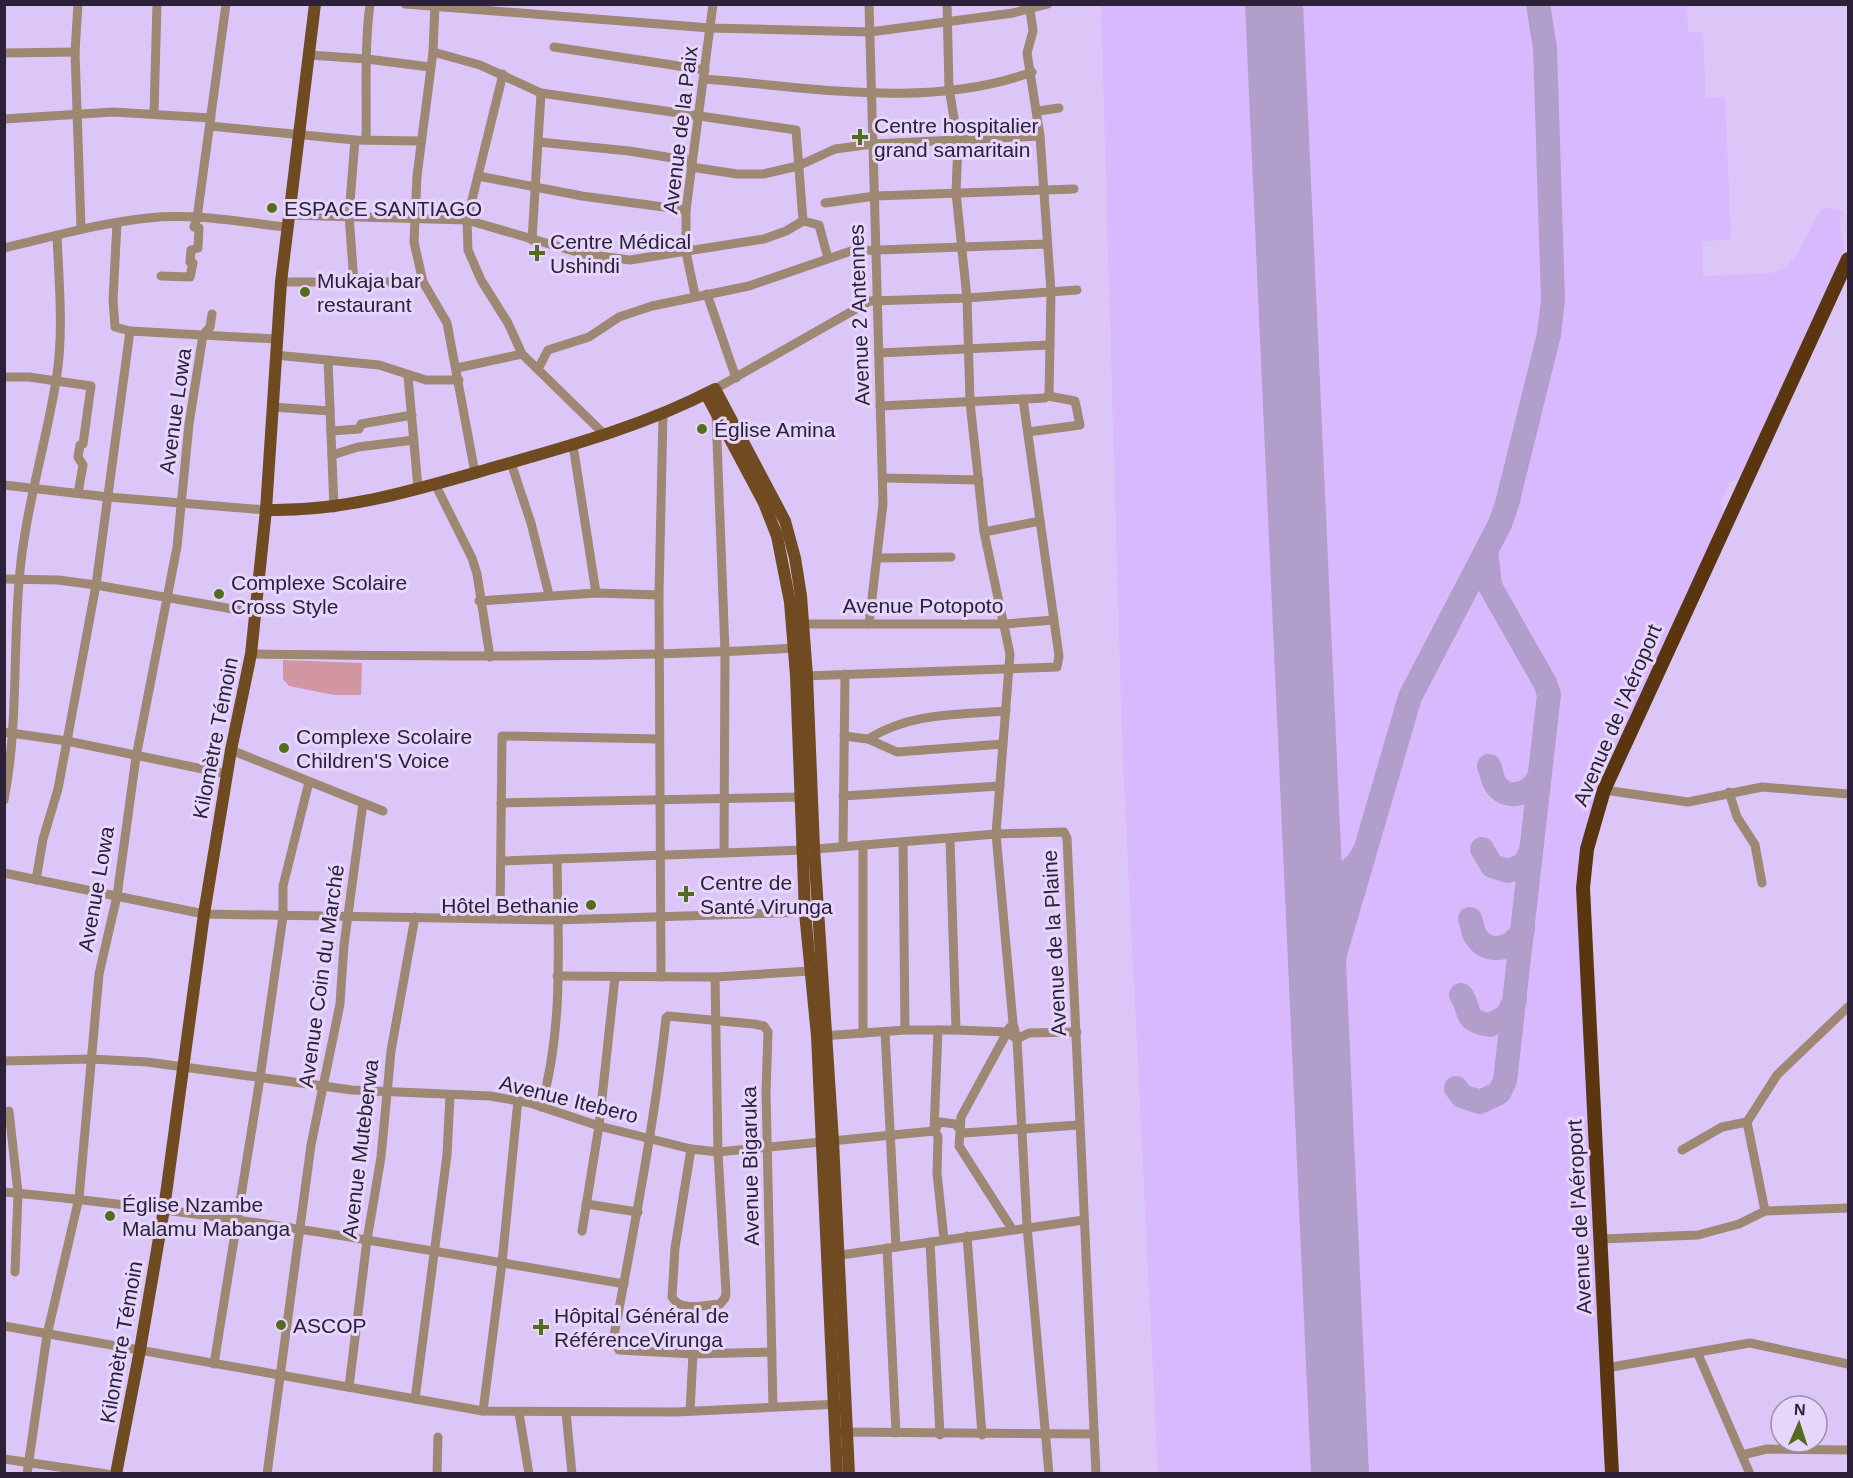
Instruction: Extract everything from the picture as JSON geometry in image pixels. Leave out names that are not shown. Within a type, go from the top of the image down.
[{"type":"highway","name":"Avenue de l'Aéroport","points":[[1612,1473],[1583,888],[1587,849],[1605,790],[1848,260]]},
{"type":"main road","name":"Kilomètre Témoin","points":[[116,1473],[164,1209],[181,1068],[204,914],[231,750],[251,654],[266,510],[280,282],[315,4]]},
{"type":"main road","points":[[710,391],[716,412],[764,503],[779,524]]},
{"type":"main road","points":[[266,510],[334,508],[435,484],[605,435],[663,414],[710,391]]},
{"type":"main road","points":[[710,391],[779,524],[783,557],[798,624],[812,912],[822,1036],[830,1186],[840,1255],[847,1403],[841,1432],[837,1473]]},
{"type":"main road","points":[[798,624],[794,648],[801,676],[801,797],[809,849]]},
{"type":"main road","points":[[812,912],[810,971],[822,1036]]},
{"type":"main road","points":[[830,1186],[827,1257],[834,1405],[849,1473]]},
{"type":"street","points":[[78,4],[75,52],[81,228]]},
{"type":"street","points":[[154,113],[157,4]]},
{"type":"street","points":[[161,276],[190,277],[193,263],[190,262],[191,250],[198,249],[199,228],[194,226],[197,218],[226,4]]},
{"type":"street","points":[[366,140],[367,59],[364,48],[370,4]]},
{"type":"street","points":[[405,4],[489,8],[546,15],[710,28],[870,32],[1030,10],[1048,4]]},
{"type":"street","points":[[546,15],[549,4]]},
{"type":"street","name":"Avenue de la Paix","points":[[695,295],[686,252],[686,210],[713,4]]},
{"type":"street","name":"Avenue 2 Antennes","points":[[870,4],[883,478],[879,558],[870,624]]},
{"type":"street","points":[[947,4],[950,88],[958,142],[956,193],[967,298],[970,402],[984,532],[1005,624],[1010,667],[996,834],[1013,1023],[1017,1038],[1027,1226],[1049,1473]]},
{"type":"street","points":[[435,6],[433,52],[420,141],[414,242],[423,282],[444,317],[457,368],[475,473]]},
{"type":"street","points":[[1030,10],[1033,31],[1027,53],[1038,111],[1050,292],[1048,396]]},
{"type":"street","points":[[555,47],[704,75],[871,94],[986,86],[1032,72]]},
{"type":"street","points":[[4,52],[75,52]]},
{"type":"street","points":[[433,52],[503,74],[541,93],[699,114],[796,130],[803,221]]},
{"type":"street","points":[[309,55],[430,67]]},
{"type":"street","points":[[503,74],[467,220],[468,250],[473,265],[508,323],[522,354],[605,435]]},
{"type":"street","points":[[532,240],[541,93]]},
{"type":"street","points":[[1038,111],[1059,108]]},
{"type":"street","points":[[4,119],[76,114],[154,113],[299,135],[355,140],[420,141]]},
{"type":"street","points":[[539,142],[618,150],[737,174],[764,174],[798,166],[824,152],[873,144],[958,142],[1040,136]]},
{"type":"street","points":[[354,283],[349,215],[355,140]]},
{"type":"street","points":[[477,176],[536,188],[686,210]]},
{"type":"street","points":[[825,202],[875,196],[1074,189]]},
{"type":"street","points":[[4,248],[81,228],[148,218],[287,221],[349,215],[467,220],[584,254],[630,260],[764,239],[786,231],[803,221],[819,225],[828,258]]},
{"type":"street","points":[[117,223],[113,300],[115,327],[130,330],[276,339]]},
{"type":"street","points":[[4,800],[19,580],[33,488],[56,381],[62,340],[57,236]]},
{"type":"street","points":[[538,369],[551,349],[589,337],[627,314],[695,295],[749,286],[851,251],[1047,244]]},
{"type":"street","points":[[280,282],[423,282]]},
{"type":"street","points":[[710,391],[854,309],[877,301],[967,298],[1077,290]]},
{"type":"street","points":[[707,294],[736,378]]},
{"type":"street","name":"Avenue Lowa","points":[[27,1473],[48,1335],[79,1198],[99,974],[117,896],[136,757],[177,547],[189,424],[203,335],[210,327],[212,314]]},
{"type":"street","points":[[36,880],[43,839],[57,793],[96,585],[130,330]]},
{"type":"street","points":[[879,353],[1050,345]]},
{"type":"street","points":[[457,368],[522,354]]},
{"type":"street","points":[[275,355],[379,365],[426,380],[459,380]]},
{"type":"street","points":[[328,360],[334,508]]},
{"type":"street","points":[[408,376],[418,488]]},
{"type":"street","points":[[4,377],[29,377],[91,386],[83,444],[80,446],[78,457],[83,465],[78,494]]},
{"type":"street","points":[[880,406],[1048,396],[1076,401],[1080,425],[1028,432]]},
{"type":"street","points":[[801,676],[1057,667],[1059,656],[1023,399]]},
{"type":"street","points":[[272,406],[330,411]]},
{"type":"street","points":[[716,412],[725,652],[724,853]]},
{"type":"street","points":[[661,977],[659,595],[663,414]]},
{"type":"street","points":[[331,431],[359,429],[361,424],[412,415]]},
{"type":"street","points":[[332,455],[358,447],[414,440]]},
{"type":"street","points":[[573,445],[596,593]]},
{"type":"street","points":[[511,463],[531,523],[549,595]]},
{"type":"street","points":[[883,478],[980,480]]},
{"type":"street","points":[[4,484],[108,497],[266,510]]},
{"type":"street","points":[[435,484],[472,558],[477,574],[479,601],[490,657]]},
{"type":"street","points":[[984,532],[1040,521]]},
{"type":"street","points":[[879,558],[951,557]]},
{"type":"street","points":[[4,579],[58,580],[96,585],[256,613]]},
{"type":"street","points":[[479,601],[596,593],[659,595]]},
{"type":"street","name":"Avenue Potopoto","points":[[798,624],[1005,624],[1053,620]]},
{"type":"street","points":[[251,654],[490,657],[659,654],[794,648]]},
{"type":"street","points":[[843,846],[844,674]]},
{"type":"street","points":[[868,739],[885,728],[913,718],[1006,711]]},
{"type":"street","points":[[9,732],[67,741],[227,774]]},
{"type":"street","points":[[500,919],[502,736],[659,739]]},
{"type":"street","points":[[844,736],[868,739],[897,752],[1003,744]]},
{"type":"street","points":[[231,750],[383,811]]},
{"type":"street","points":[[214,1364],[239,1221],[260,1078],[283,916],[283,886],[289,854],[309,782]]},
{"type":"street","points":[[843,796],[1000,786]]},
{"type":"street","points":[[1605,790],[1688,802],[1762,787],[1848,794]]},
{"type":"street","points":[[1729,792],[1737,817],[1755,845],[1762,883]]},
{"type":"street","points":[[501,803],[801,797]]},
{"type":"street","name":"Avenue Coin du Marché","points":[[267,1473],[310,1145],[325,1085],[340,1004],[363,803]]},
{"type":"street","name":"Avenue de la Plaine","points":[[501,861],[809,849],[1060,830],[1066,834],[1096,1473]]},
{"type":"street","points":[[950,839],[956,1030]]},
{"type":"street","points":[[903,842],[905,1030]]},
{"type":"street","points":[[863,845],[863,1033]]},
{"type":"street","points":[[541,1107],[552,1062],[557,976],[556,859]]},
{"type":"street","points":[[4,873],[204,914],[557,920],[812,912]]},
{"type":"street","name":"Avenue Muteberwa","points":[[348,1388],[367,1240],[381,1157],[396,1016],[415,917]]},
{"type":"street","points":[[557,976],[715,977],[810,971]]},
{"type":"street","points":[[582,1231],[599,1126],[615,977]]},
{"type":"street","points":[[691,1149],[672,1287],[675,1303],[683,1306],[720,1304],[725,1298],[718,1152],[715,977]]},
{"type":"street","points":[[1765,1211],[1752,1160],[1747,1122],[1755,1105],[1777,1076],[1848,1007]]},
{"type":"street","name":"Avenue Bigaruka","points":[[649,1138],[657,1095],[666,1018],[672,1015],[754,1024],[766,1029],[773,1407]]},
{"type":"street","points":[[1012,1229],[959,1146],[959,1133],[961,1117],[1013,1023]]},
{"type":"street","points":[[822,1036],[905,1030],[956,1030],[1007,1032],[1017,1038]]},
{"type":"street","points":[[938,1030],[937,1173],[944,1239]]},
{"type":"street","points":[[885,1032],[890,1134],[896,1433]]},
{"type":"street","points":[[1017,1038],[1029,1033],[1077,1032]]},
{"type":"street","name":"Avenue Itebero","points":[[4,1062],[92,1059],[147,1062],[386,1093],[518,1100],[599,1126],[691,1149],[718,1152],[890,1134],[936,1134],[940,1122],[950,1122],[959,1133],[1079,1125]]},
{"type":"street","points":[[415,1399],[447,1155],[450,1095]]},
{"type":"street","points":[[483,1412],[502,1263],[518,1100]]},
{"type":"street","points":[[9,1112],[18,1193],[15,1272]]},
{"type":"street","points":[[1682,1150],[1722,1127],[1747,1122]]},
{"type":"street","points":[[936,1134],[954,1139],[959,1133]]},
{"type":"street","points":[[649,1138],[638,1212],[613,1341],[615,1346],[619,1350],[693,1354],[772,1352]]},
{"type":"street","points":[[4,1192],[79,1198],[300,1228],[624,1284]]},
{"type":"street","points":[[586,1204],[638,1212]]},
{"type":"street","points":[[1602,1239],[1698,1235],[1739,1224],[1765,1211],[1848,1208]]},
{"type":"street","points":[[827,1257],[1027,1226],[1084,1220]]},
{"type":"street","points":[[967,1236],[982,1435]]},
{"type":"street","points":[[930,1242],[940,1435]]},
{"type":"street","points":[[4,1326],[483,1412],[690,1411],[847,1403]]},
{"type":"street","points":[[1606,1368],[1698,1354],[1742,1343],[1759,1343],[1848,1364]]},
{"type":"street","points":[[690,1411],[693,1354]]},
{"type":"street","points":[[1698,1354],[1750,1473]]},
{"type":"street","points":[[566,1412],[572,1473]]},
{"type":"street","points":[[519,1413],[529,1473]]},
{"type":"street","points":[[841,1432],[940,1435],[1094,1434]]},
{"type":"street","points":[[437,1473],[438,1437]]},
{"type":"street","points":[[1742,1455],[1767,1449],[1848,1450]]},
{"type":"street","points":[[4,1459],[28,1460],[106,1473]]},
{"type":"shaded area","points":[[1101,5],[1687,5],[1688,32],[1703,32],[1706,98],[1725,97],[1731,240],[1702,241],[1703,276],[1772,273],[1786,267],[1797,254],[1821,210],[1827,208],[1844,211],[1839,222],[1845,248],[1742,478],[1729,482],[1721,502],[1724,513],[1583,842],[1598,1344],[1605,1473],[1158,1473],[1122,740]]},
{"type":"shaded area","points":[[283,660],[362,663],[361,695],[334,695],[289,686],[283,679]]},
{"type":"shaded area","points":[[320,752],[349,764],[351,767],[347,771],[316,762]]},
{"type":"taxiway","points":[[1320,1016],[1324,992],[1410,697],[1500,524],[1549,334],[1553,300],[1545,48],[1538,4]]},
{"type":"taxiway","points":[[1456,1088],[1462,1096],[1480,1102],[1499,1093],[1505,1081],[1549,694],[1490,586],[1486,551]]},
{"type":"taxiway","points":[[1489,766],[1496,785],[1507,793],[1526,791],[1539,776]]},
{"type":"taxiway","points":[[1482,849],[1492,866],[1508,871],[1524,865],[1531,851]]},
{"type":"taxiway","points":[[1312,852],[1324,867],[1337,873],[1344,873],[1351,869],[1363,854]]},
{"type":"taxiway","points":[[1470,919],[1476,937],[1488,947],[1508,945],[1523,929]]},
{"type":"taxiway","points":[[1461,995],[1471,1018],[1490,1025],[1507,1016],[1515,1000]]},
{"type":"runway","points":[[1274,4],[1340,1474]]},
{"type":"place","name":"Centre hospitalier grand samaritain","points":[[860,137]]},
{"type":"place","name":"ESPACE SANTIAGO","points":[[272,208]]},
{"type":"place","name":"Centre Médical Ushindi","points":[[537,253]]},
{"type":"place","name":"Mukaja bar restaurant","points":[[305,292]]},
{"type":"place","name":"Église Amina","points":[[702,429]]},
{"type":"place","name":"Complexe Scolaire Cross Style","points":[[219,594]]},
{"type":"place","name":"Complexe Scolaire Children'S Voice","points":[[284,748]]},
{"type":"place","name":"Centre de Santé Virunga","points":[[686,894]]},
{"type":"place","name":"Hôtel Bethanie","points":[[591,905]]},
{"type":"place","name":"Église Nzambe Malamu Mabanga","points":[[110,1216]]},
{"type":"place","name":"ASCOP","points":[[281,1325]]},
{"type":"place","name":"Hôpital Général de RéférenceVirunga","points":[[541,1327]]}]
